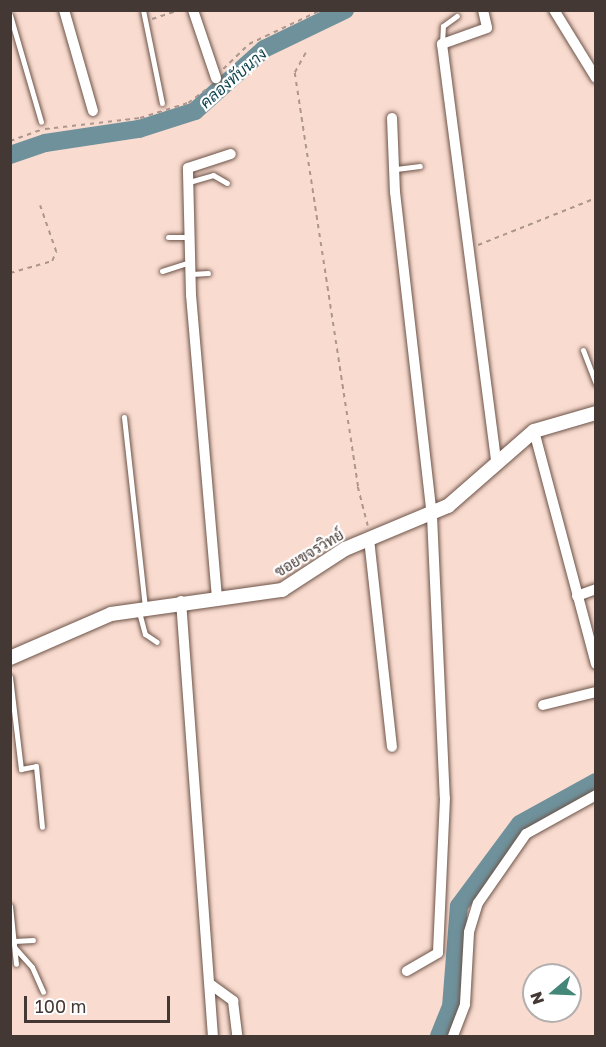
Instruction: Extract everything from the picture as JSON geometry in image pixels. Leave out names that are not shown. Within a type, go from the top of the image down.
[{"type":"street","points":[[64,10],[93,111]]},
{"type":"street","points":[[193,10],[216,78]]},
{"type":"street","points":[[483,10],[486,28],[442,44],[496,462]]},
{"type":"street","points":[[554,10],[596,78]]},
{"type":"street","points":[[392,118],[432,516],[444,850],[438,953],[407,970]]},
{"type":"street","points":[[217,598],[191,274],[189,165],[231,154]]},
{"type":"street","name":"ซอยขจรวิทย์","points":[[10,658],[65,631],[142,608],[181,601],[282,590],[370,538],[432,516],[534,431],[596,413]]},
{"type":"street","points":[[534,431],[596,664]]},
{"type":"street","points":[[370,538],[392,747]]},
{"type":"street","points":[[577,596],[596,589]]},
{"type":"street","points":[[181,601],[213,1036]]},
{"type":"street","points":[[543,705],[596,692]]},
{"type":"street","points":[[453,1036],[465,1004],[469,932],[478,903],[526,834],[596,795]]},
{"type":"street","points":[[210,984],[233,1001],[237,1036]]},
{"type":"lane","points":[[143,10],[162,103]]},
{"type":"lane","points":[[10,15],[41,122]]},
{"type":"lane","points":[[442,44],[443,26],[457,16]]},
{"type":"lane","points":[[396,169],[420,166]]},
{"type":"lane","points":[[189,182],[213,175],[228,183]]},
{"type":"lane","points":[[168,237],[191,237]]},
{"type":"lane","points":[[162,271],[191,261]]},
{"type":"lane","points":[[191,274],[208,273]]},
{"type":"lane","points":[[583,350],[596,384]]},
{"type":"lane","points":[[124,417],[145,634],[157,642]]},
{"type":"lane","points":[[10,677],[21,769],[36,766],[42,827]]},
{"type":"lane","points":[[10,906],[16,964]]},
{"type":"lane","points":[[14,945],[33,940]]},
{"type":"lane","points":[[14,945],[32,967],[43,992]]},
{"type":"path","points":[[145,21],[180,10]]},
{"type":"path","points":[[10,141],[44,129],[129,120],[180,106],[216,78],[249,44],[321,10]]},
{"type":"path","points":[[306,53],[295,74],[358,487],[370,538]]},
{"type":"path","points":[[469,248],[596,198]]},
{"type":"path","points":[[10,273],[52,261],[56,252],[40,206]]},
{"type":"waterway","name":"คลองทับนาง","points":[[10,155],[45,143],[139,129],[195,111],[264,49],[345,10]]},
{"type":"waterway","points":[[439,1036],[451,1007],[459,906],[520,824],[596,782]]}]
